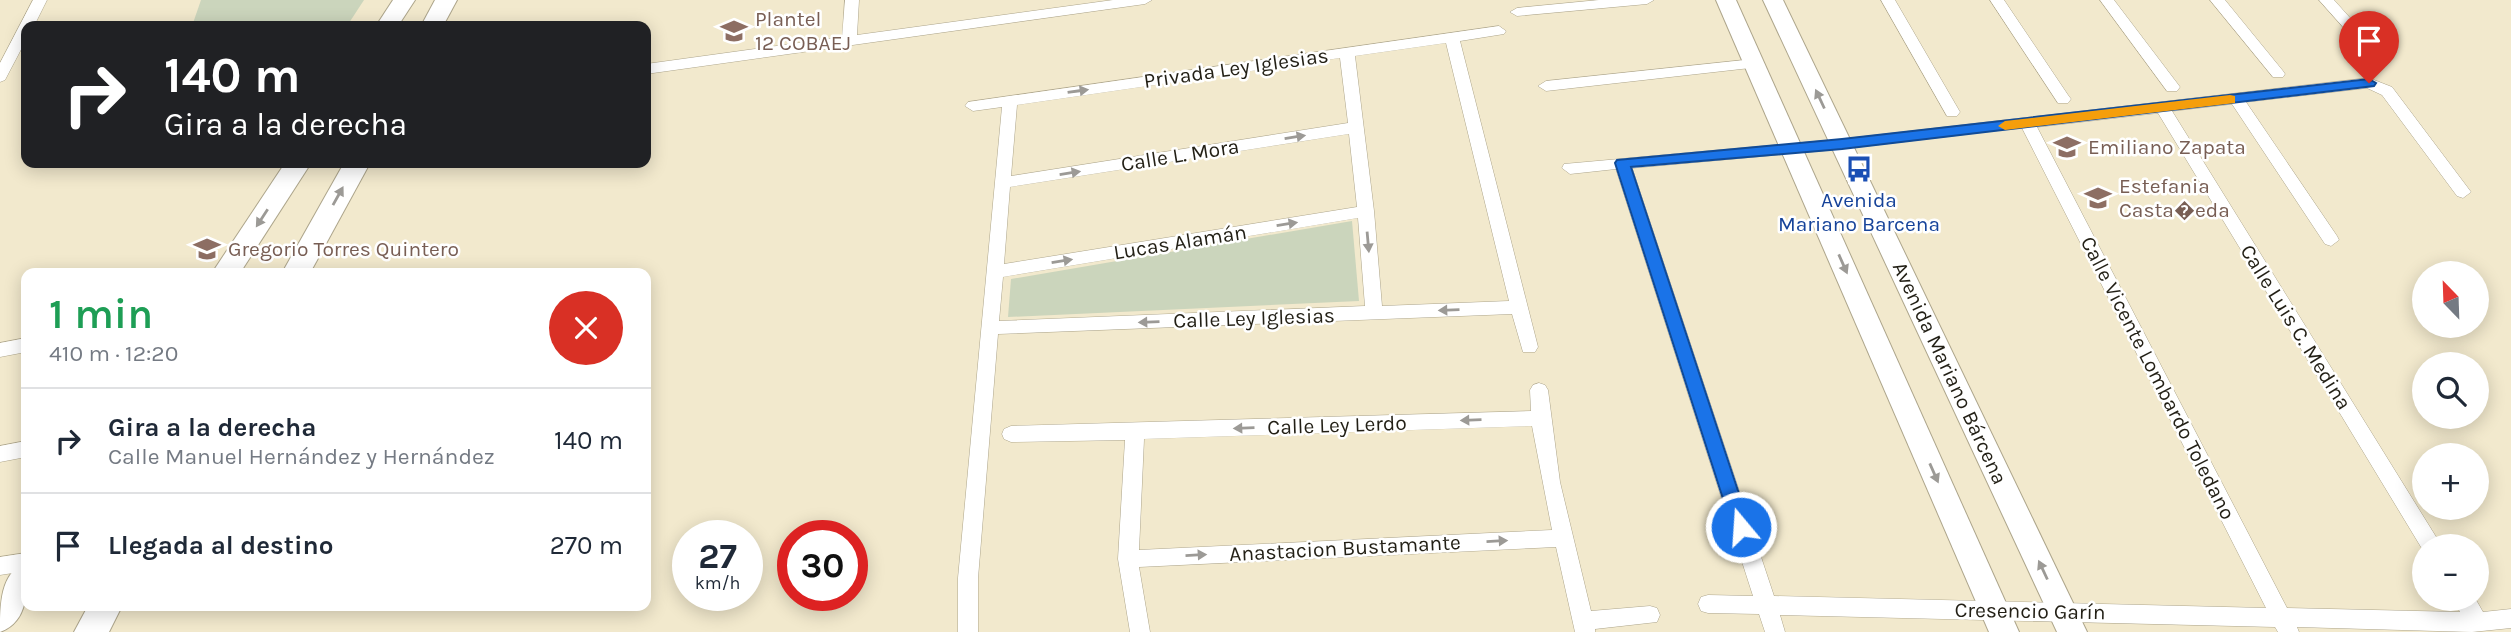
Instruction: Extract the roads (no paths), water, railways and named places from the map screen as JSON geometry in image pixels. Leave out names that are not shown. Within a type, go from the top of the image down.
[{"type":"main road","points":[[390,21],[404,0]]},
{"type":"main road","points":[[435,21],[446,0]]},
{"type":"main road","points":[[229,268],[295,168]]},
{"type":"main road","points":[[299,268],[354,168]]},
{"type":"main road","points":[[0,617],[21,584]]},
{"type":"main road","points":[[91,632],[103,611]]},
{"type":"street","points":[[28,21],[40,0]]},
{"type":"street","points":[[849,40],[852,0]]},
{"type":"street","points":[[651,68],[1145,0]]},
{"type":"street","points":[[1517,12],[1647,0]]},
{"type":"street","points":[[1726,0],[1999,621]]},
{"type":"street","name":"Avenida Mariano Bárcena","points":[[1773,0],[2068,622]]},
{"type":"street","points":[[1888,0],[1952,112]]},
{"type":"street","points":[[1997,0],[2063,99]]},
{"type":"street","points":[[2107,0],[2172,86]]},
{"type":"street","points":[[2217,0],[2278,74]]},
{"type":"street","points":[[2326,0],[2382,62]]},
{"type":"street","name":"Privada Ley Iglesias","points":[[973,106],[1499,31]]},
{"type":"street","points":[[2,68],[21,34]]},
{"type":"street","points":[[1452,38],[1529,347]]},
{"type":"street","points":[[1347,52],[1366,211],[1374,313]]},
{"type":"street","points":[[1546,86],[1754,64]]},
{"type":"street","points":[[1570,168],[1842,144],[2361,83],[2376,85],[2387,91],[2463,192]]},
{"type":"street","points":[[2236,99],[2331,240]]},
{"type":"street","points":[[968,632],[968,578],[1010,101]]},
{"type":"street","name":"Calle Luis C. Medina","points":[[2162,107],[2424,534]]},
{"type":"street","name":"Calle Vicente Lombardo Toledano","points":[[2027,123],[2285,625]]},
{"type":"street","name":"Calle L. Mora","points":[[1003,183],[1357,127]]},
{"type":"street","points":[[1622,163],[1775,632]]},
{"type":"street","name":"Lucas Alamán","points":[[995,272],[1366,211]]},
{"type":"street","name":"Calle Ley Iglesias","points":[[990,328],[1518,307]]},
{"type":"street","points":[[0,350],[21,346]]},
{"type":"street","points":[[1539,390],[1539,418],[1584,627],[1650,615]]},
{"type":"street","name":"Calle Ley Lerdo","points":[[1011,433],[1135,432],[1539,418]]},
{"type":"street","points":[[1135,432],[1128,559],[1140,632]]},
{"type":"street","points":[[0,454],[21,450]]},
{"type":"street","name":"Anastacion Bustamante","points":[[1128,559],[1563,538]]},
{"type":"street","points":[[0,566],[21,563]]},
{"type":"street","name":"Cresencio Garín","points":[[1708,604],[1766,605],[1999,621],[2481,627],[2511,618]]},
{"type":"street","points":[[2471,611],[2481,627]]},
{"type":"place","name":"Plantel 12 COBAEJ","points":[[734,31]]},
{"type":"place","name":"Emiliano Zapata","points":[[2067,147]]},
{"type":"place","name":"Avenida Mariano Barcena","points":[[1859,169]]},
{"type":"place","name":"Estefania Casta�eda","points":[[2098,198]]},
{"type":"place","name":"Gregorio Torres Quintero","points":[[207,249]]}]
